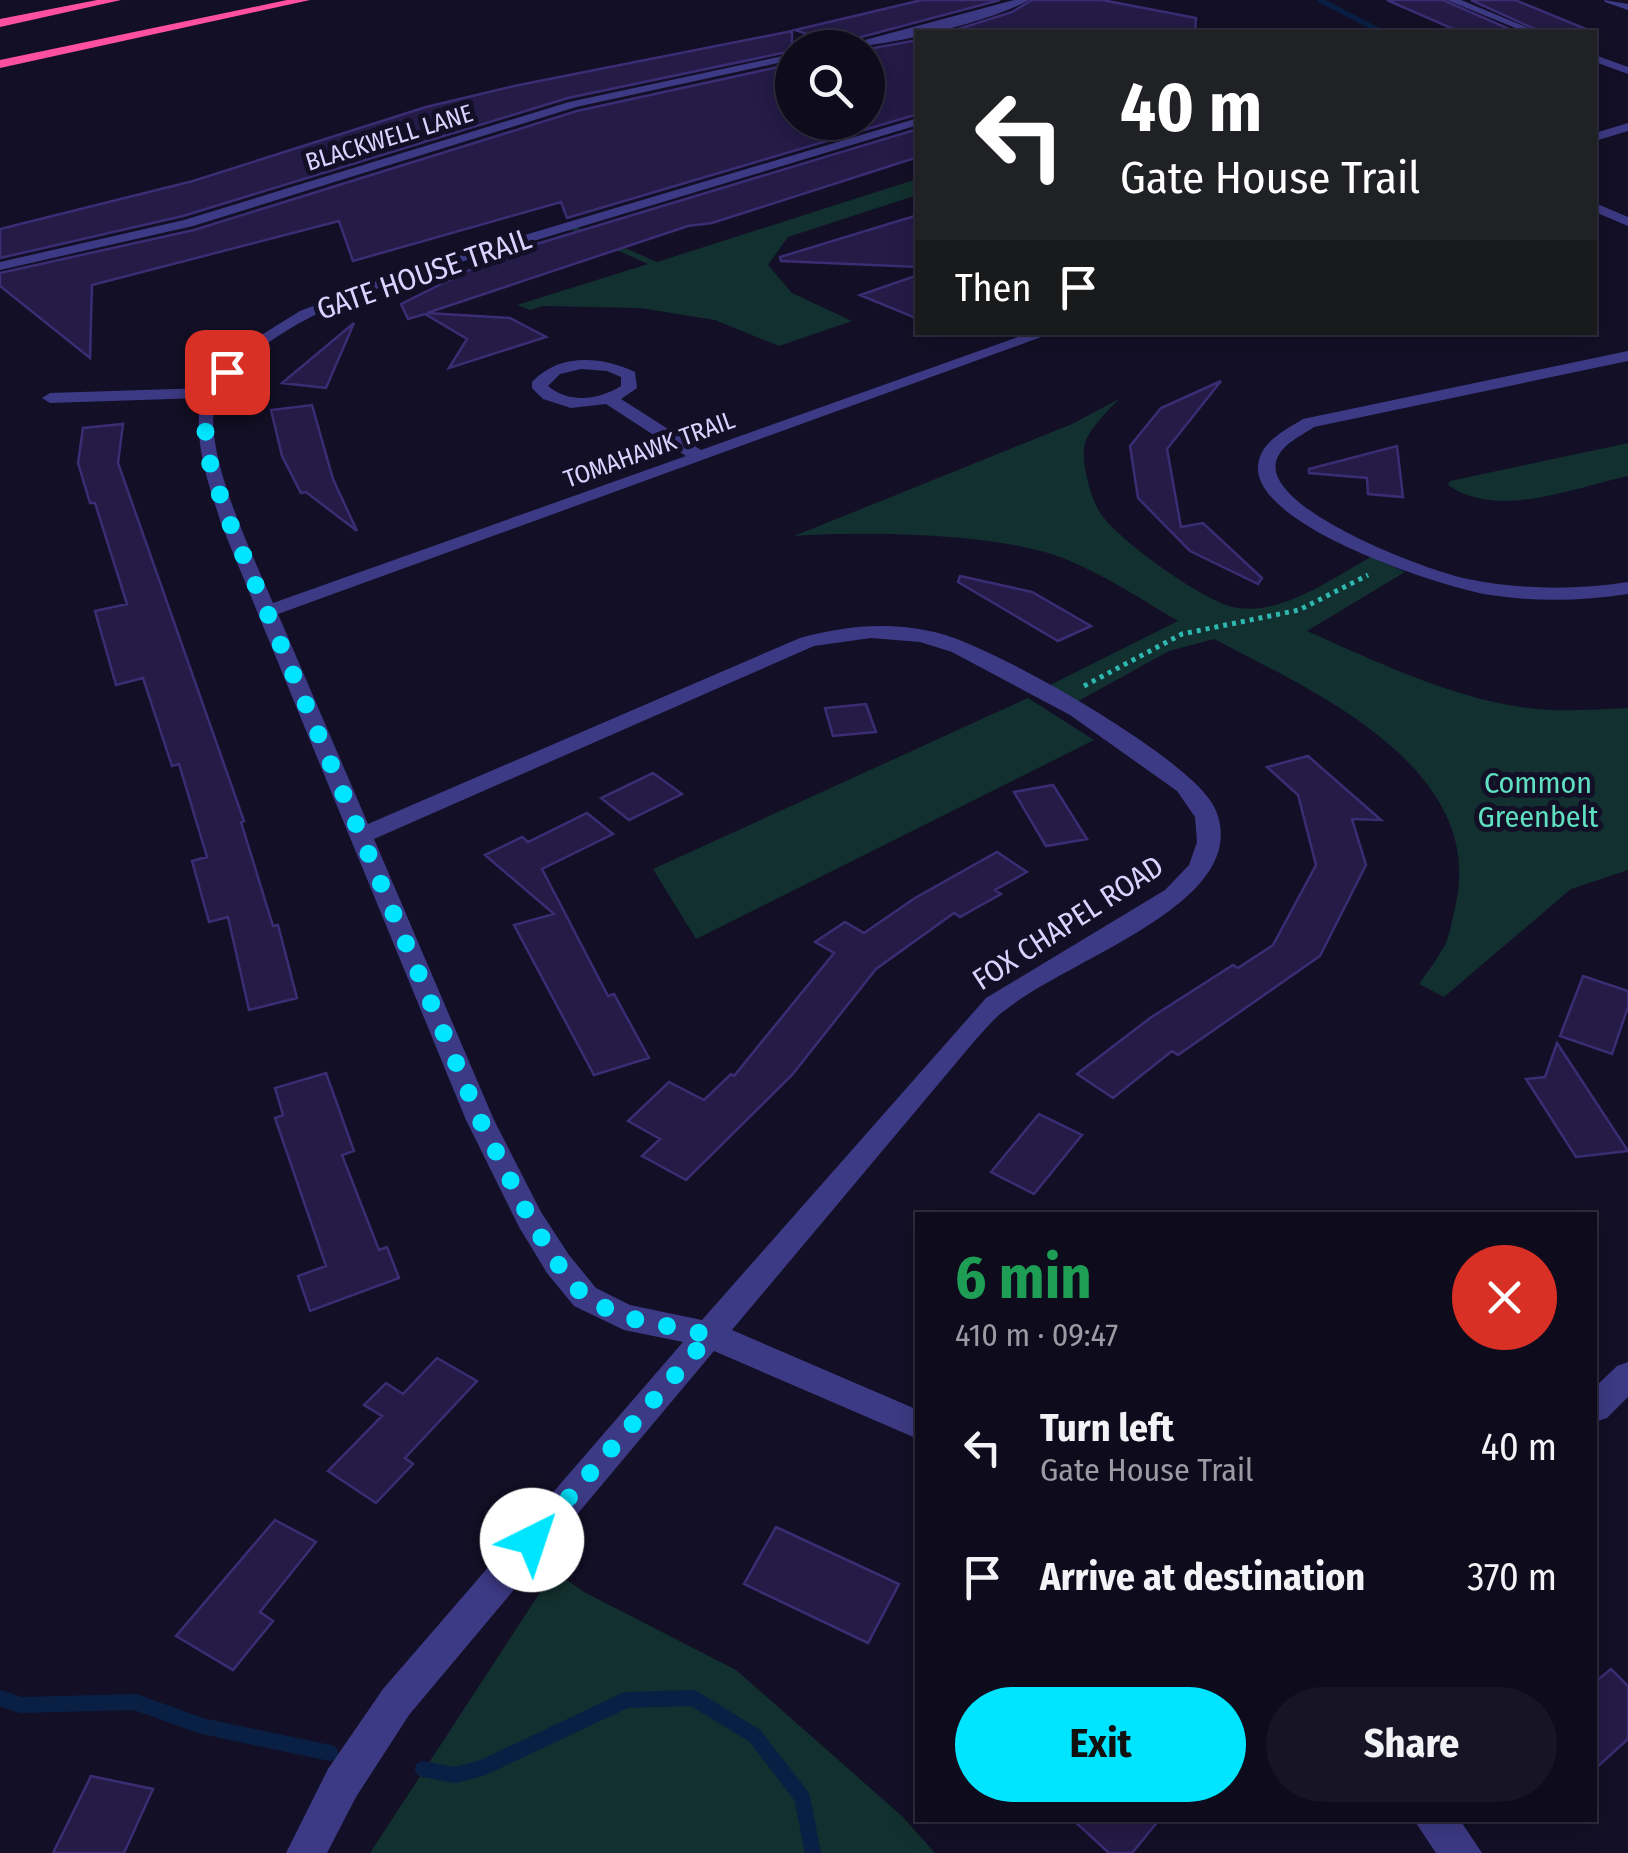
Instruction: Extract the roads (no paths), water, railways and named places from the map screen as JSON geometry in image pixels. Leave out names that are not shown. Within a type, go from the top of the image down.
[{"type":"highway","points":[[0,23],[115,0]]},
{"type":"highway","points":[[0,64],[304,0]]},
{"type":"street","points":[[918,30],[1024,0]]},
{"type":"street","points":[[1452,0],[1528,30]]},
{"type":"street","points":[[1610,0],[1628,7]]},
{"type":"street","points":[[885,38],[915,31]]},
{"type":"street","points":[[1597,59],[1628,71]]},
{"type":"street","name":"BLACKWELL LANE","points":[[0,266],[188,223],[573,104],[775,61]]},
{"type":"street","name":"GATE HOUSE TRAIL","points":[[210,393],[248,350],[274,331],[372,285],[915,122]]},
{"type":"street","points":[[1597,135],[1628,127]]},
{"type":"street","points":[[1597,209],[1628,222]]},
{"type":"street","name":"TOMAHAWK TRAIL","points":[[266,612],[1040,335]]},
{"type":"street","points":[[1628,356],[1338,414],[1276,442],[1267,456],[1266,473],[1270,488],[1312,521],[1443,579],[1558,596],[1628,588]]},
{"type":"street","points":[[610,399],[631,382],[629,375],[610,366],[566,366],[540,382],[544,394],[553,399],[580,403],[610,399],[700,457]]},
{"type":"street","points":[[50,398],[210,393],[205,424],[209,458],[266,612],[480,1120],[558,1264],[585,1298],[624,1317],[710,1335],[915,1424]]},
{"type":"street","name":"FOX CHAPEL ROAD","points":[[306,1853],[342,1784],[396,1702],[968,1031],[995,1004],[1174,896],[1193,880],[1210,846],[1203,806],[1192,790],[1154,760],[980,655],[939,639],[890,632],[837,634],[807,642],[362,835]]},
{"type":"street","points":[[1597,1406],[1628,1376]]},
{"type":"street","points":[[1436,1822],[1462,1853]]},
{"type":"waterway","points":[[1320,0],[1378,30]]},
{"type":"waterway","points":[[0,1698],[21,1705],[135,1702],[202,1726],[330,1753]]},
{"type":"waterway","points":[[423,1769],[455,1775],[482,1768],[626,1700],[693,1698],[755,1736],[802,1797],[813,1853]]},
{"type":"park label","name":"Common Greenbelt","points":[[1538,800]]}]
